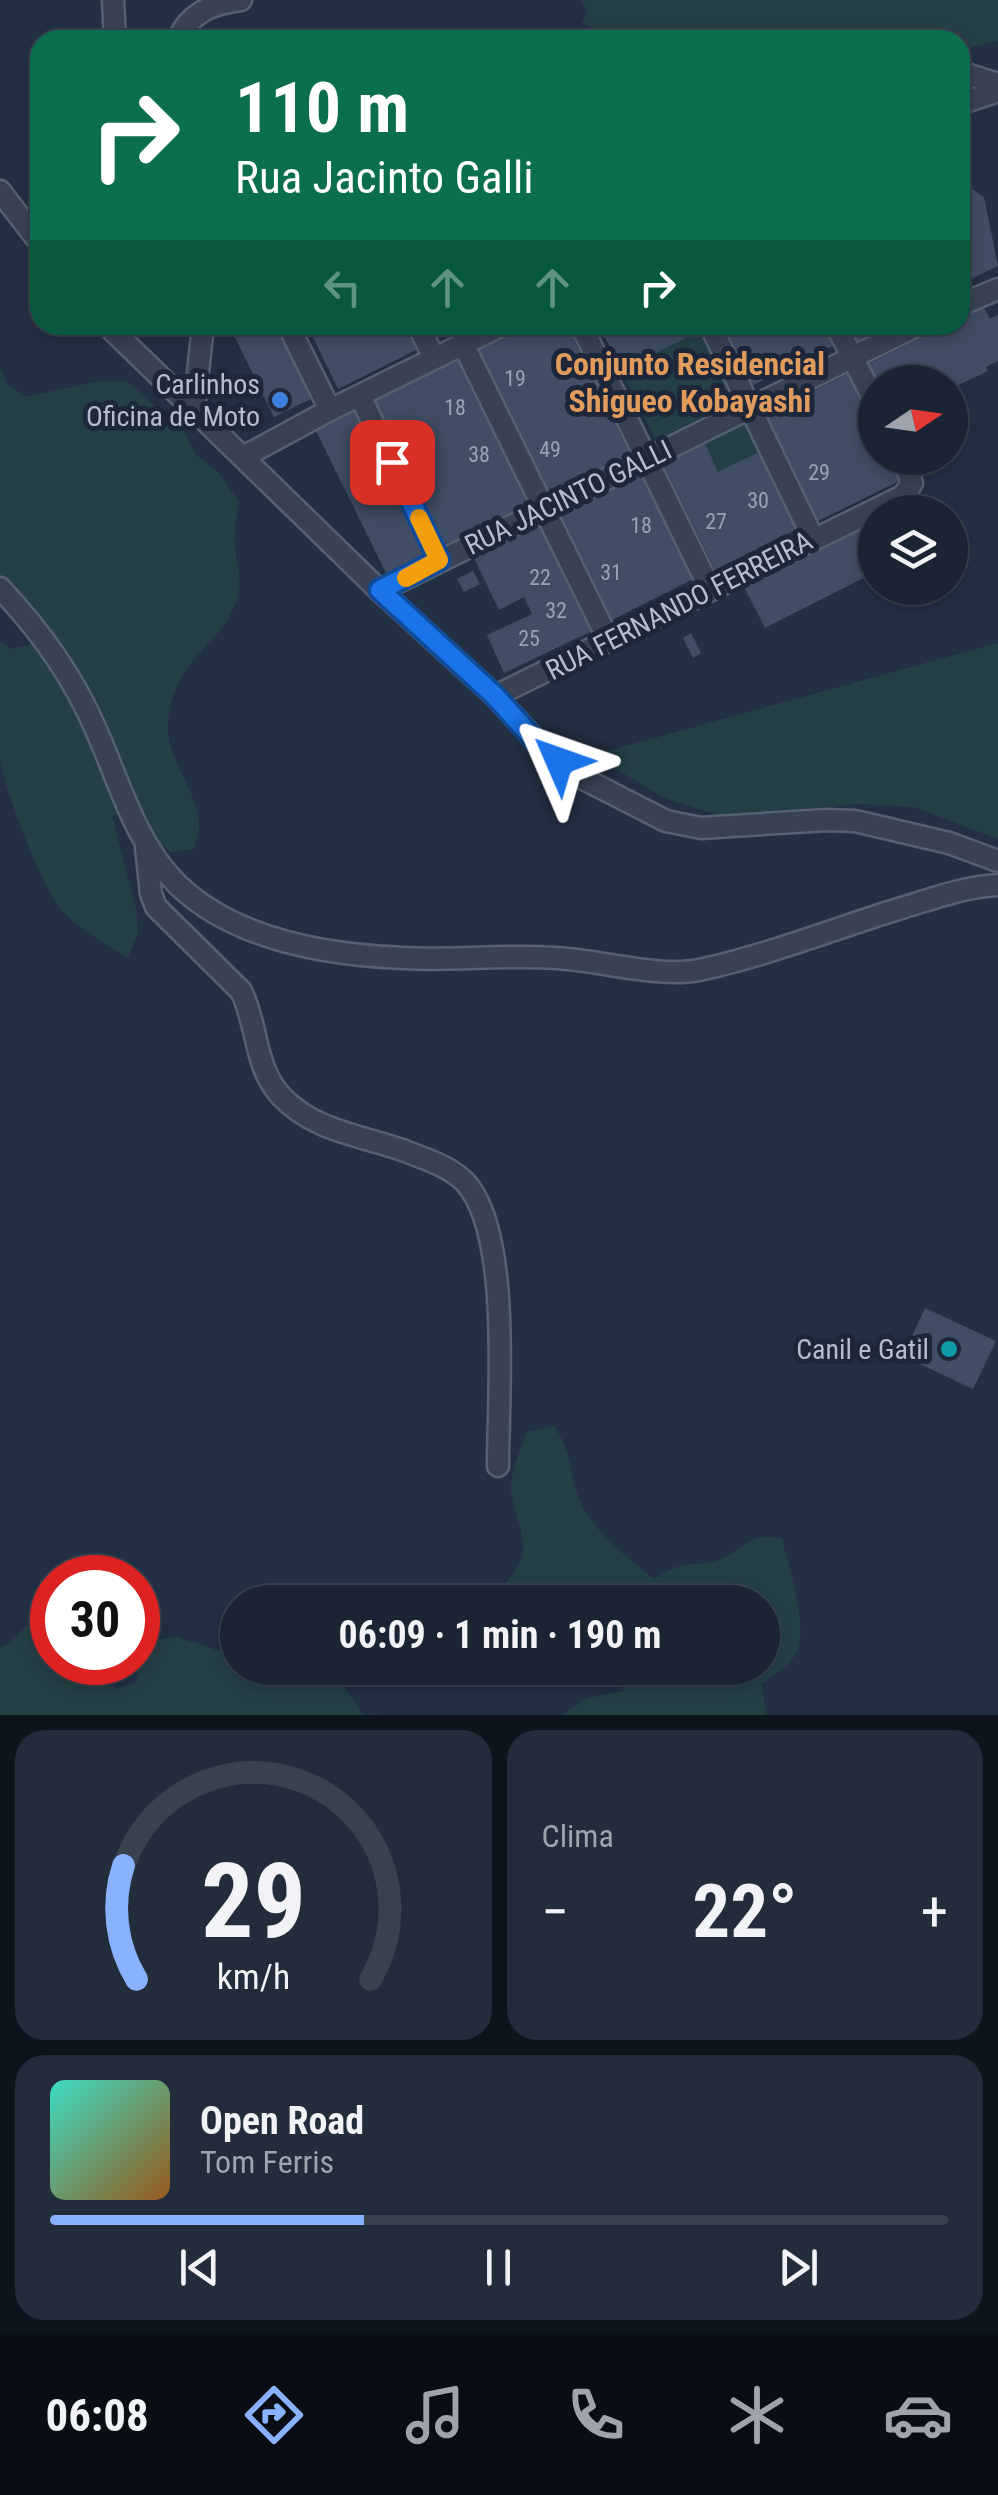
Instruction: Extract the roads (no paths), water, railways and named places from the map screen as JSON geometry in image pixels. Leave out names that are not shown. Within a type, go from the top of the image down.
[{"type":"street","points":[[113,0],[114,30]]},
{"type":"street","points":[[182,30],[198,12],[241,0]]},
{"type":"street","points":[[970,76],[998,88]]},
{"type":"street","points":[[970,100],[998,88]]},
{"type":"street","points":[[0,191],[30,229]]},
{"type":"street","points":[[970,301],[998,289]]},
{"type":"street","points":[[125,335],[194,411],[246,456],[380,590],[495,696],[542,748],[576,775],[666,821],[700,828],[855,821],[949,842],[998,861]]},
{"type":"street","points":[[194,411],[202,335]]},
{"type":"street","points":[[293,335],[330,410]]},
{"type":"street","points":[[423,335],[434,358]]},
{"type":"street","points":[[246,456],[481,335]]},
{"type":"street","points":[[586,335],[710,588]]},
{"type":"street","points":[[715,335],[813,538]]},
{"type":"street","points":[[841,335],[858,368]]},
{"type":"street","name":"RUA JACINTO GALLI","points":[[380,590],[897,335]]},
{"type":"street","points":[[463,344],[609,641]]},
{"type":"street","points":[[360,396],[439,560]]},
{"type":"street","name":"RUA FERNANDO FERREIRA","points":[[495,696],[903,496],[912,483],[909,475]]},
{"type":"street","points":[[0,588],[64,665],[96,728],[146,846],[176,883],[206,909],[255,932],[332,950],[405,958],[544,957],[679,972],[758,953],[957,891],[998,885]]},
{"type":"street","points":[[146,846],[156,906],[241,990],[250,1008],[267,1076],[278,1094],[333,1132],[396,1148],[450,1170],[475,1195],[489,1230],[496,1284],[498,1466]]},
{"type":"place","name":"Carlinhos Oficina de Moto","points":[[280,400]]},
{"type":"place","name":"Canil e Gatil","points":[[949,1349]]},
{"type":"district","name":"Conjunto Residencial Shigueo Kobayashi","points":[[690,382]]}]
